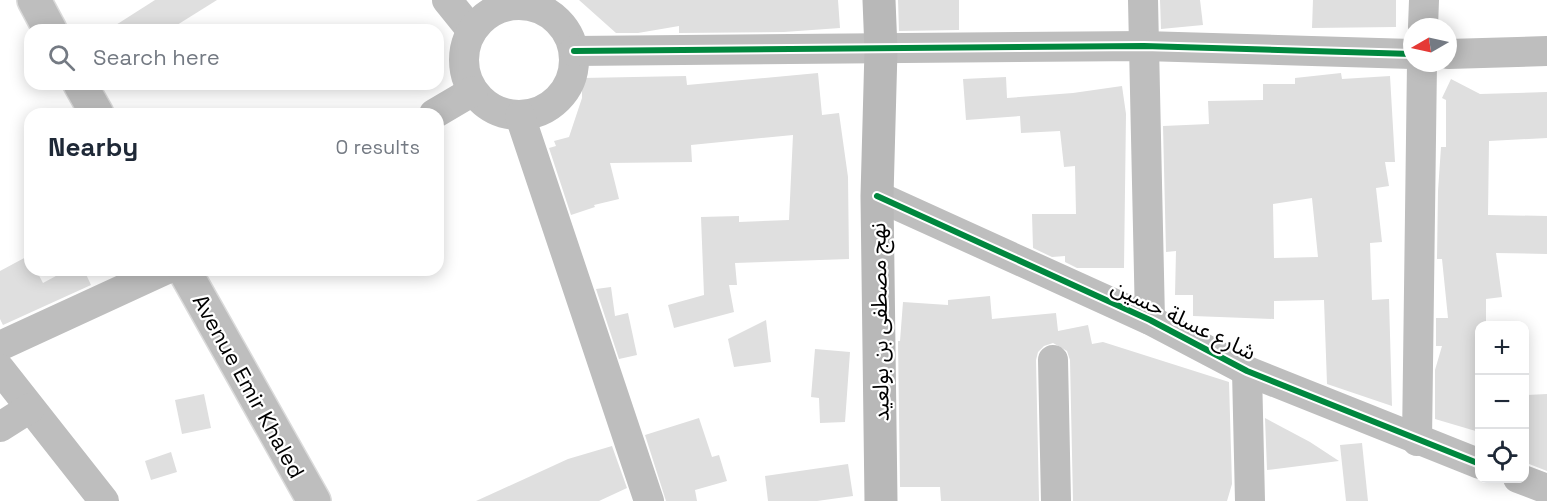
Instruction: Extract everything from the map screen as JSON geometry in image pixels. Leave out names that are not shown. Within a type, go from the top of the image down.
[{"type":"main road","points":[[34,0],[48,24]]},
{"type":"main road","name":"نهج مصطفى بن بولعيد","points":[[879,0],[881,50],[877,196],[881,501]]},
{"type":"main road","points":[[84,90],[94,108]]},
{"type":"main road","name":"Avenue Emir Khaled","points":[[187,276],[314,501]]},
{"type":"street","points":[[447,0],[472,31]]},
{"type":"street","points":[[1143,0],[1150,320]]},
{"type":"street","points":[[1423,18],[1424,0]]},
{"type":"street","points":[[521,2],[555,17],[571,42],[574,69],[568,88],[556,103],[539,113],[520,116],[504,114],[486,105],[473,91],[464,69],[465,50],[472,31],[485,16],[502,7],[521,2]]},
{"type":"street","points":[[571,42],[639,50],[881,50],[1144,46],[1403,54]]},
{"type":"street","points":[[1457,54],[1547,51]]},
{"type":"street","points":[[1418,441],[1422,72]]},
{"type":"street","points":[[444,108],[473,91]]},
{"type":"street","points":[[520,116],[649,501]]},
{"type":"street","name":"شارع عسلة حسين","points":[[877,196],[1150,320],[1247,371],[1475,462]]},
{"type":"street","points":[[0,346],[152,276]]},
{"type":"street","points":[[1053,360],[1056,501]]},
{"type":"street","points":[[0,369],[104,501]]},
{"type":"street","points":[[1247,371],[1250,501]]},
{"type":"street","points":[[0,427],[30,408]]},
{"type":"street","points":[[1529,482],[1547,489]]},
{"type":"building","points":[[155,0],[217,0],[179,24],[117,24]]},
{"type":"building","points":[[579,0],[838,0],[840,28],[784,32],[679,33],[679,26],[638,33],[616,33]]},
{"type":"building","points":[[898,0],[959,0],[959,30],[899,31]]},
{"type":"building","points":[[1160,0],[1200,0],[1203,25],[1161,29]]},
{"type":"building","points":[[1313,0],[1396,0],[1396,27],[1312,28]]},
{"type":"building","points":[[818,73],[822,115],[839,113],[848,177],[849,259],[735,263],[737,285],[729,285],[734,312],[674,328],[668,305],[704,295],[701,217],[739,216],[739,222],[789,220],[793,135],[691,145],[692,162],[610,163],[619,199],[594,205],[595,207],[571,215],[549,148],[556,146],[554,141],[569,137],[582,98],[582,78],[686,76],[687,85]]},
{"type":"building","points":[[1341,73],[1342,79],[1390,76],[1395,162],[1385,162],[1389,186],[1376,188],[1382,242],[1370,243],[1372,300],[1389,299],[1392,406],[1327,384],[1324,300],[1274,301],[1274,319],[1193,316],[1193,295],[1175,295],[1176,251],[1166,252],[1163,126],[1209,124],[1208,101],[1263,100],[1263,84],[1295,84],[1295,78]],"holes":[[[1312,198],[1318,257],[1274,258],[1273,204]]]},
{"type":"building","points":[[1006,77],[1007,98],[1073,93],[1122,86],[1126,114],[1124,268],[1077,268],[1065,262],[1065,256],[1052,257],[1033,248],[1032,214],[1076,214],[1075,166],[1064,167],[1060,131],[1021,133],[1020,116],[966,120],[963,79]]},
{"type":"building","points":[[1451,79],[1480,94],[1547,92],[1547,138],[1489,141],[1488,215],[1547,216],[1547,254],[1496,253],[1502,297],[1486,299],[1486,321],[1475,321],[1475,431],[1435,419],[1435,370],[1442,346],[1436,346],[1436,318],[1448,318],[1442,259],[1437,259],[1441,147],[1446,147],[1446,100],[1442,98]]},
{"type":"building","points":[[24,258],[24,276],[39,276],[43,283],[56,276],[87,276],[91,285],[3,325],[0,319],[0,271]]},
{"type":"building","points":[[611,287],[615,316],[628,313],[637,355],[619,359],[596,289]]},
{"type":"building","points":[[990,296],[992,319],[1056,313],[1058,331],[1088,325],[1092,344],[1103,342],[1229,382],[1232,484],[1227,501],[1073,501],[1070,360],[1067,351],[1053,343],[1044,346],[1038,352],[1036,360],[1039,501],[941,501],[940,487],[900,487],[898,341],[900,341],[903,302],[948,305],[948,300]]},
{"type":"building","points":[[766,320],[771,362],[734,367],[728,339]]},
{"type":"building","points":[[815,349],[850,352],[845,422],[820,423],[819,398],[811,397]]},
{"type":"building","points":[[204,394],[211,428],[182,434],[175,400]]},
{"type":"building","points":[[1547,394],[1547,471],[1529,464],[1529,395]]},
{"type":"building","points":[[699,418],[712,457],[719,455],[727,481],[695,490],[697,501],[666,501],[645,435]]},
{"type":"building","points":[[1265,418],[1310,442],[1339,461],[1267,470]]},
{"type":"building","points":[[1362,443],[1368,501],[1346,501],[1340,445]]},
{"type":"building","points":[[612,446],[627,488],[599,501],[476,501],[568,459]]},
{"type":"building","points":[[171,452],[177,472],[151,480],[145,461]]},
{"type":"building","points":[[848,464],[853,496],[817,501],[768,501],[765,476]]},
{"type":"cycle path","points":[[574,51],[1144,46],[1403,54]]},
{"type":"cycle path","points":[[877,196],[1150,320],[1247,371],[1475,462]]}]
